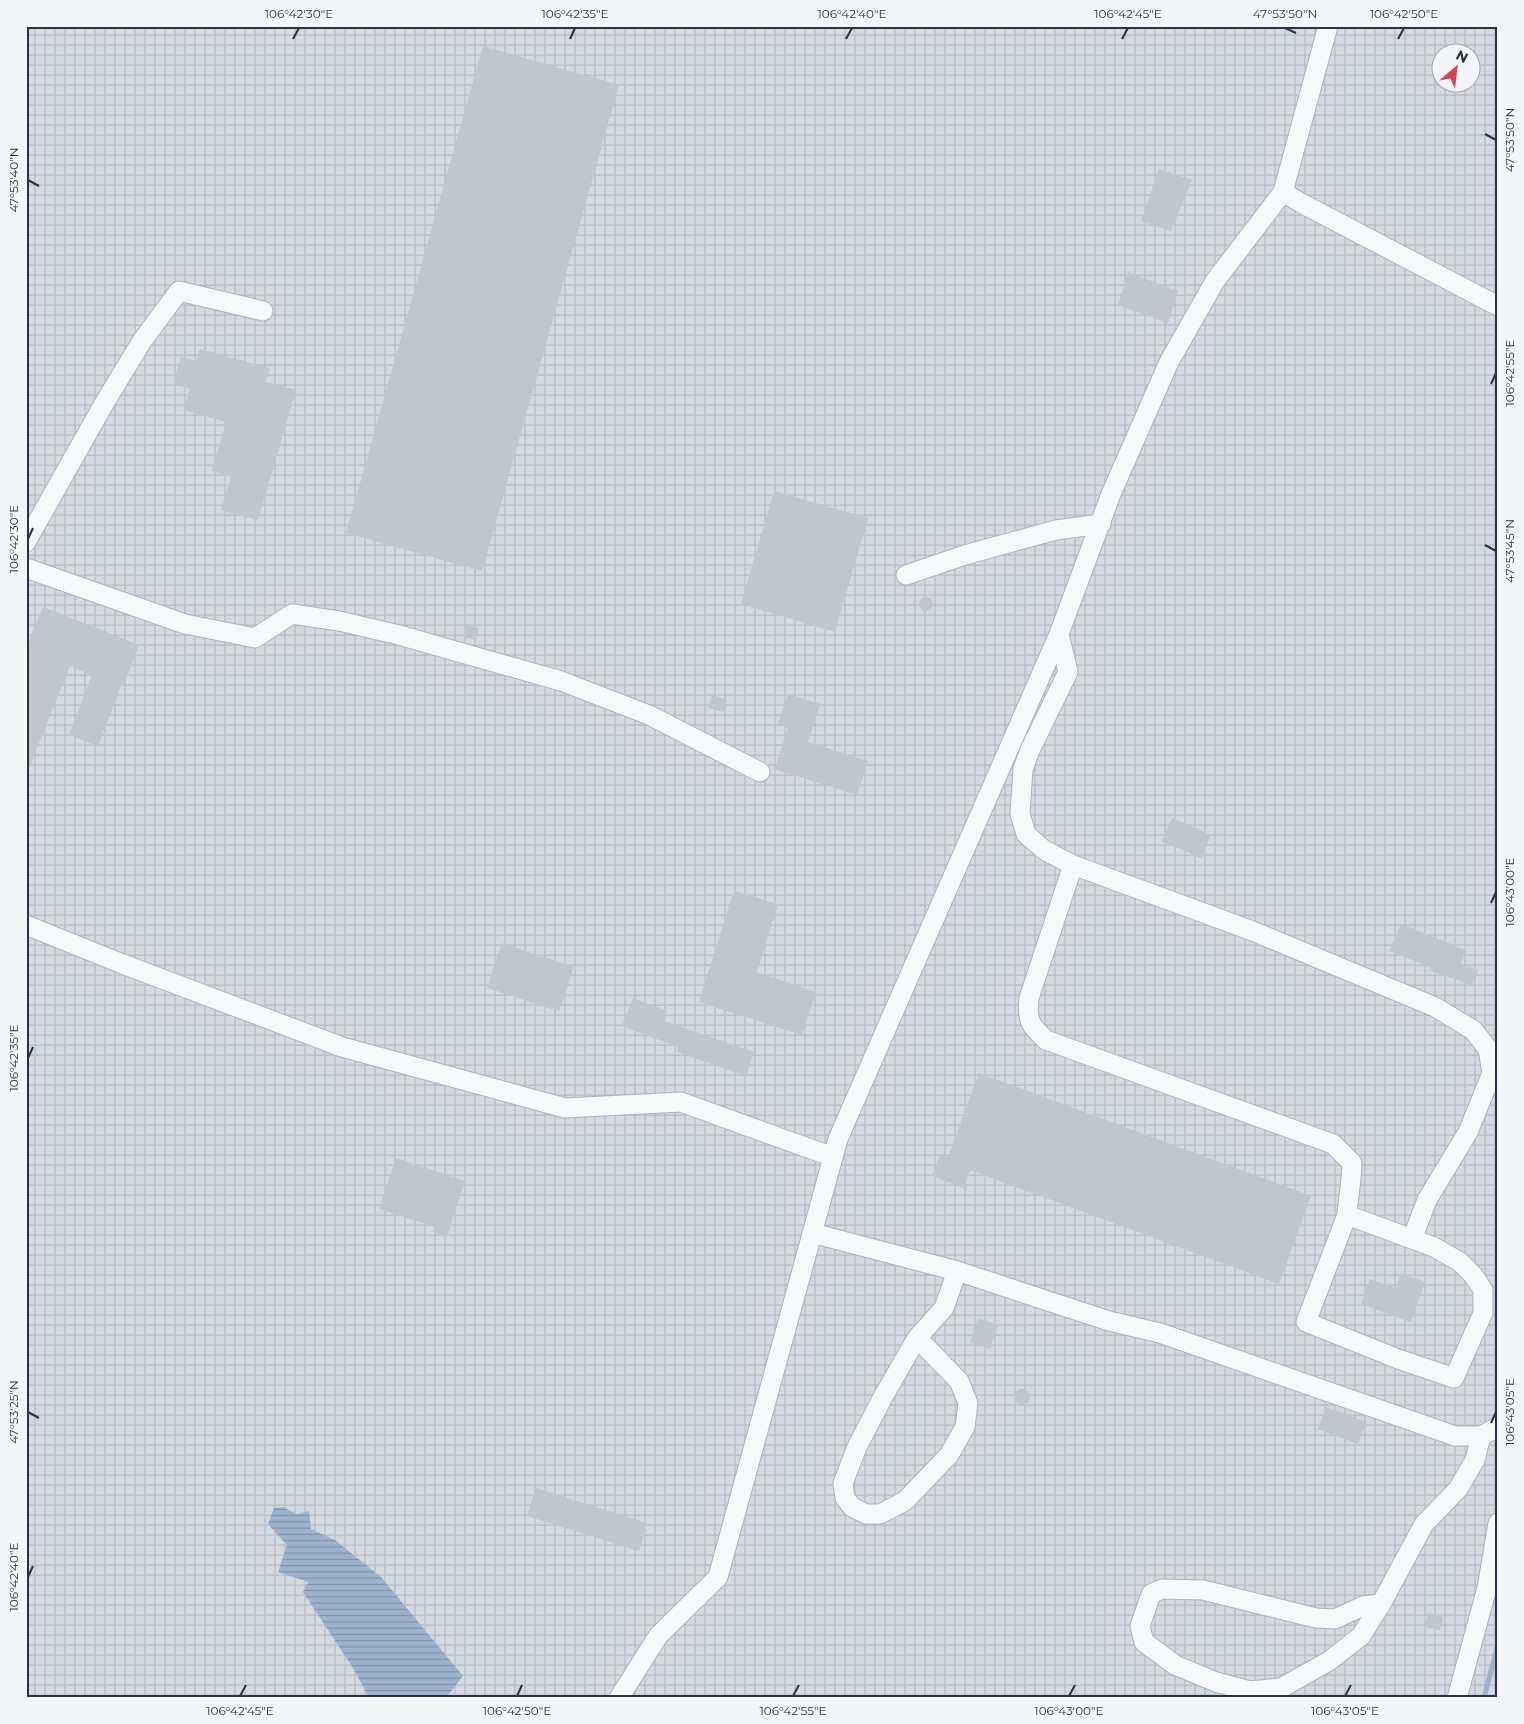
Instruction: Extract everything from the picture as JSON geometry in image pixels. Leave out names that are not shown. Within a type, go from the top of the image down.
[{"type":"street","points":[[619,1698],[658,1636],[718,1577],[838,1138],[1059,634],[1111,494],[1170,362],[1215,280],[1283,192],[1328,26]]},
{"type":"street","points":[[1283,192],[1498,306]]},
{"type":"street","points":[[26,542],[104,402],[142,341],[179,291],[263,311]]},
{"type":"street","points":[[906,575],[965,555],[1056,530],[1101,524]]},
{"type":"street","points":[[26,568],[185,624],[255,638],[292,614],[339,621],[399,635],[561,681],[649,715],[760,772]]},
{"type":"street","points":[[1059,634],[1068,672],[1030,750],[1024,769],[1020,814],[1026,834],[1044,850],[1073,865],[1250,930],[1435,1007],[1473,1030],[1488,1049],[1492,1073],[1468,1132],[1427,1200],[1412,1239]]},
{"type":"street","points":[[1073,865],[1029,998],[1027,1015],[1034,1028],[1046,1040],[1333,1144],[1352,1163],[1352,1180],[1347,1215],[1306,1322],[1454,1378],[1483,1313],[1482,1290],[1473,1275],[1460,1262],[1434,1247],[1347,1215]]},
{"type":"street","points":[[26,925],[342,1047],[565,1108],[681,1102],[833,1156]]},
{"type":"street","points":[[812,1233],[957,1271],[1109,1321],[1160,1333],[1456,1436],[1493,1432]]},
{"type":"street","points":[[917,1338],[959,1381],[968,1403],[965,1427],[949,1455],[905,1501],[880,1514],[866,1514],[852,1506],[845,1498],[843,1483],[857,1447],[884,1395],[917,1338],[944,1308],[957,1271]]},
{"type":"street","points":[[1381,1604],[1363,1606],[1336,1619],[1316,1618],[1203,1590],[1162,1589],[1151,1594],[1140,1626],[1144,1642],[1175,1665],[1216,1682],[1250,1691],[1281,1688],[1329,1661],[1361,1636],[1381,1604],[1424,1524],[1458,1490],[1493,1432]]},
{"type":"street","points":[[1457,1698],[1492,1584],[1498,1523]]},
{"type":"shaded area","points":[[26,26],[1498,26],[1498,1698],[26,1698]]},
{"type":"water","points":[[283,1507],[297,1514],[309,1511],[311,1529],[335,1540],[381,1577],[463,1676],[446,1698],[369,1698],[353,1668],[303,1592],[308,1582],[278,1572],[287,1545],[268,1524],[274,1508]]},
{"type":"building","points":[[483,46],[619,85],[482,571],[346,533]]},
{"type":"building","points":[[1159,169],[1192,180],[1171,231],[1141,221]]},
{"type":"building","points":[[1128,272],[1178,291],[1168,323],[1118,305]]},
{"type":"building","points":[[200,349],[270,368],[266,382],[296,390],[258,520],[221,510],[231,477],[212,471],[226,422],[184,410],[190,389],[173,384],[181,357],[196,361]]},
{"type":"building","points":[[774,491],[868,518],[835,632],[741,604]]},
{"type":"building","points":[[926,597],[931,599],[933,604],[931,609],[926,611],[921,609],[919,604],[921,599]]},
{"type":"building","points":[[43,607],[139,645],[98,746],[69,735],[92,675],[70,666],[27,773],[26,649]]},
{"type":"building","points":[[466,625],[479,628],[476,640],[463,637]]},
{"type":"building","points":[[788,694],[820,704],[808,742],[868,761],[857,795],[775,769],[788,728],[778,724]]},
{"type":"building","points":[[712,695],[727,700],[723,712],[708,708]]},
{"type":"building","points":[[1172,818],[1211,835],[1201,858],[1162,841]]},
{"type":"building","points":[[734,891],[778,904],[757,972],[816,992],[802,1035],[699,1002]]},
{"type":"building","points":[[1401,924],[1466,950],[1461,964],[1478,970],[1472,985],[1431,971],[1432,969],[1420,963],[1389,951]]},
{"type":"building","points":[[502,943],[574,967],[559,1011],[487,988]]},
{"type":"building","points":[[633,998],[667,1011],[664,1021],[754,1052],[746,1076],[677,1052],[678,1047],[622,1026]]},
{"type":"building","points":[[979,1073],[1311,1196],[1279,1284],[970,1170],[964,1188],[932,1176],[940,1155],[948,1157]]},
{"type":"building","points":[[396,1158],[465,1181],[447,1237],[433,1232],[435,1227],[379,1209]]},
{"type":"building","points":[[1401,1273],[1425,1282],[1411,1322],[1361,1304],[1370,1279],[1396,1288]]},
{"type":"building","points":[[978,1318],[998,1325],[990,1349],[970,1342]]},
{"type":"building","points":[[1019,1389],[1025,1389],[1030,1394],[1028,1403],[1019,1405],[1014,1400],[1014,1394]]},
{"type":"building","points":[[1326,1407],[1366,1422],[1358,1444],[1318,1429]]},
{"type":"building","points":[[536,1488],[647,1523],[639,1551],[527,1516]]},
{"type":"building","points":[[1428,1613],[1443,1617],[1440,1630],[1425,1627]]},
{"type":"waterway","points":[[1484,1698],[1498,1644]]}]
